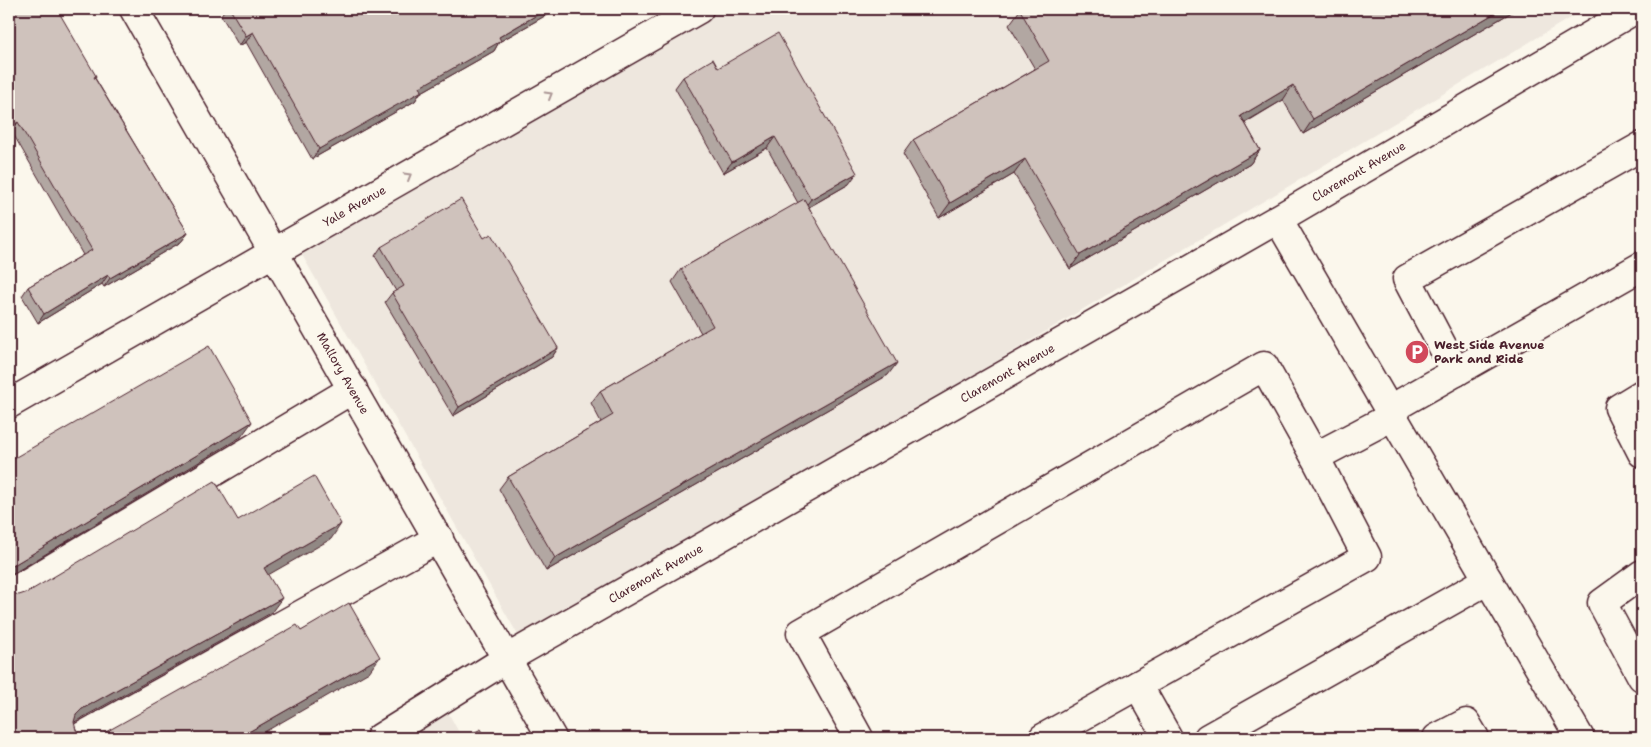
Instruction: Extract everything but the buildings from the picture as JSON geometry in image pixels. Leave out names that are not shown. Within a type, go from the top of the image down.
[{"type":"street","name":"Mallory Avenue","points":[[134,9],[508,658],[552,738]]},
{"type":"street","name":"Yale Avenue","points":[[9,404],[699,9]]},
{"type":"street","name":"Claremont Avenue","points":[[380,738],[508,658],[1278,219],[1636,9]]},
{"type":"street","points":[[1456,372],[1407,279],[1642,146]]},
{"type":"street","points":[[1278,219],[1580,738]]},
{"type":"street","points":[[1315,457],[1391,413],[1456,372],[1642,266]]},
{"type":"street","points":[[859,738],[801,634],[1264,366],[1315,457],[1367,557],[1044,738]]},
{"type":"street","points":[[9,594],[353,389]]},
{"type":"street","points":[[1642,394],[1619,408],[1642,452]]},
{"type":"street","points":[[79,738],[439,538]]},
{"type":"street","points":[[1642,574],[1602,602],[1642,677]]},
{"type":"street","points":[[1208,738],[1488,580]]},
{"type":"street","points":[[1138,685],[1168,738]]},
{"type":"street","points":[[1437,738],[1466,723],[1475,738]]},
{"type":"shaded area","points":[[704,9],[1585,9],[523,644],[297,246]]},
{"type":"shaded area","points":[[438,694],[462,738],[365,738]]},
{"type":"place","name":"West Side Avenue Park and Ride","points":[[1417,352]]}]
